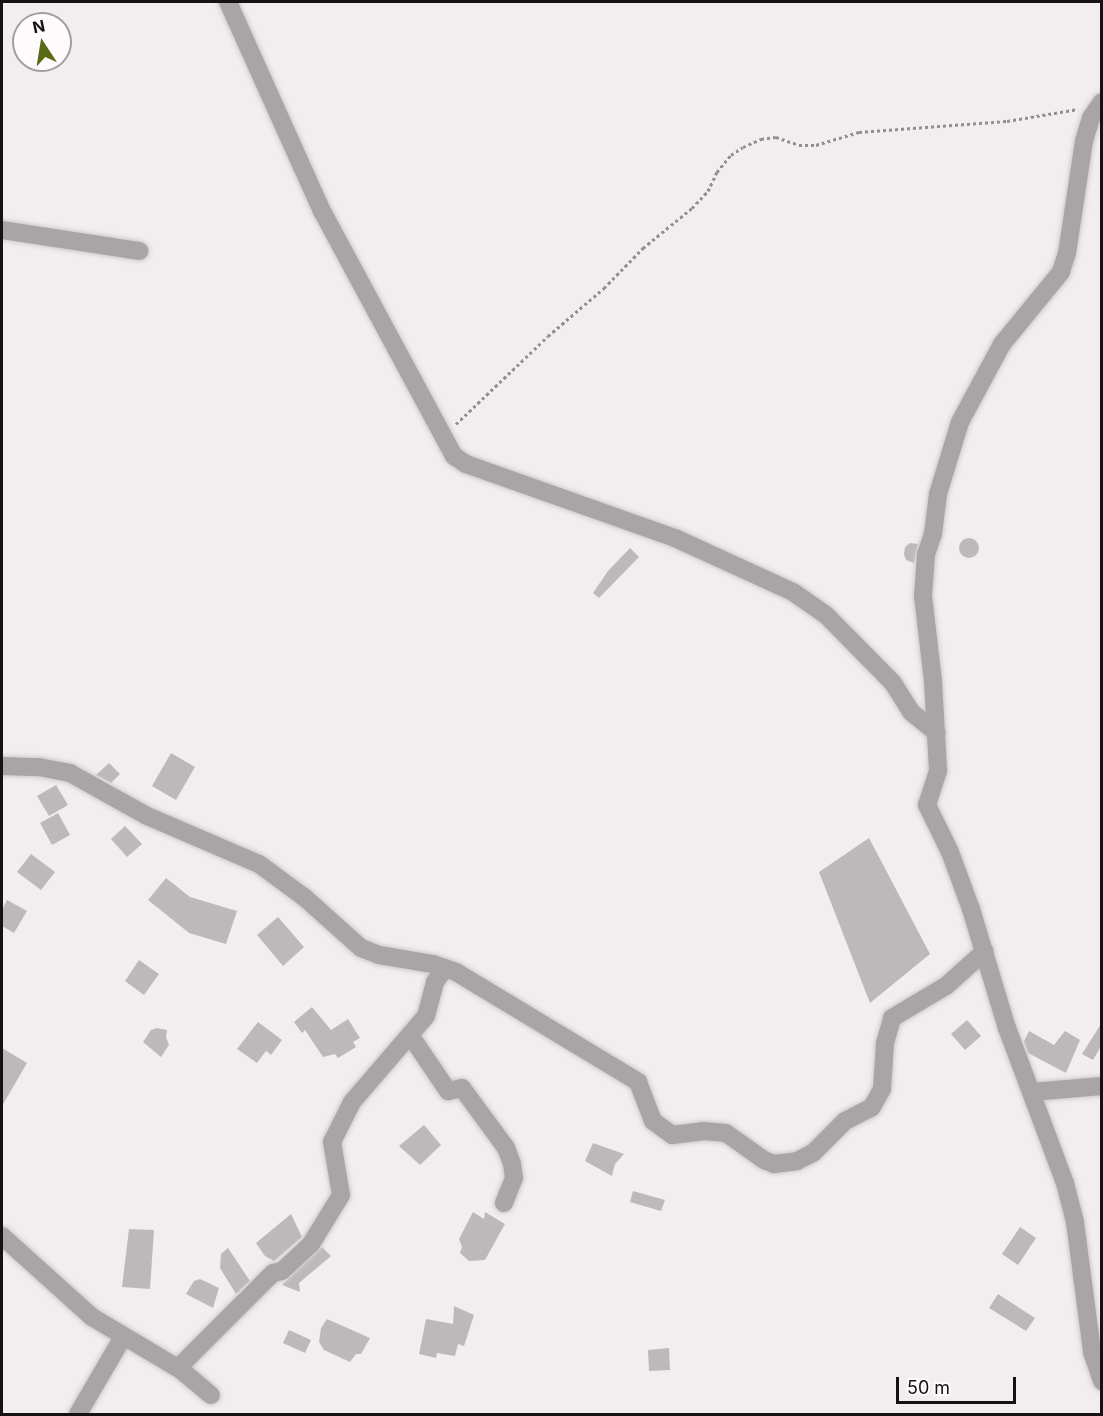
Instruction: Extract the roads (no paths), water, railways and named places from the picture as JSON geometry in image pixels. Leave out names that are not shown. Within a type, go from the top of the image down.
[{"type":"street","points":[[228,2],[322,211],[441,438],[460,461],[675,538],[794,592],[826,615],[893,683],[911,712],[937,733]]},
{"type":"street","points":[[1100,103],[1091,118],[1082,150],[1067,253],[1061,272],[1002,344],[966,407],[938,494],[933,534],[926,554],[923,596],[937,733],[938,771],[927,805],[950,852],[985,951],[1007,1028],[1065,1183],[1075,1222],[1092,1352],[1101,1381]]},
{"type":"street","points":[[2,230],[139,251]]},
{"type":"street","points":[[2,766],[39,767],[70,773],[145,815],[259,864],[304,897],[361,948],[380,955],[445,968],[473,980],[553,1032],[579,1045],[638,1082],[653,1121],[665,1132],[680,1136],[703,1131],[726,1133],[765,1161],[774,1164],[797,1161],[813,1154],[845,1121],[872,1107],[882,1089],[885,1043],[892,1018],[946,986],[985,951]]},
{"type":"street","points":[[178,1368],[273,1273],[282,1271],[311,1244],[341,1195],[332,1142],[352,1102],[426,1016],[435,982],[445,968]]},
{"type":"street","points":[[410,1035],[448,1091],[462,1088],[506,1148],[514,1178],[504,1203]]},
{"type":"street","points":[[1032,1092],[1101,1086]]},
{"type":"street","points":[[2,1236],[92,1317],[178,1368],[211,1395]]},
{"type":"street","points":[[78,1414],[123,1337]]}]
